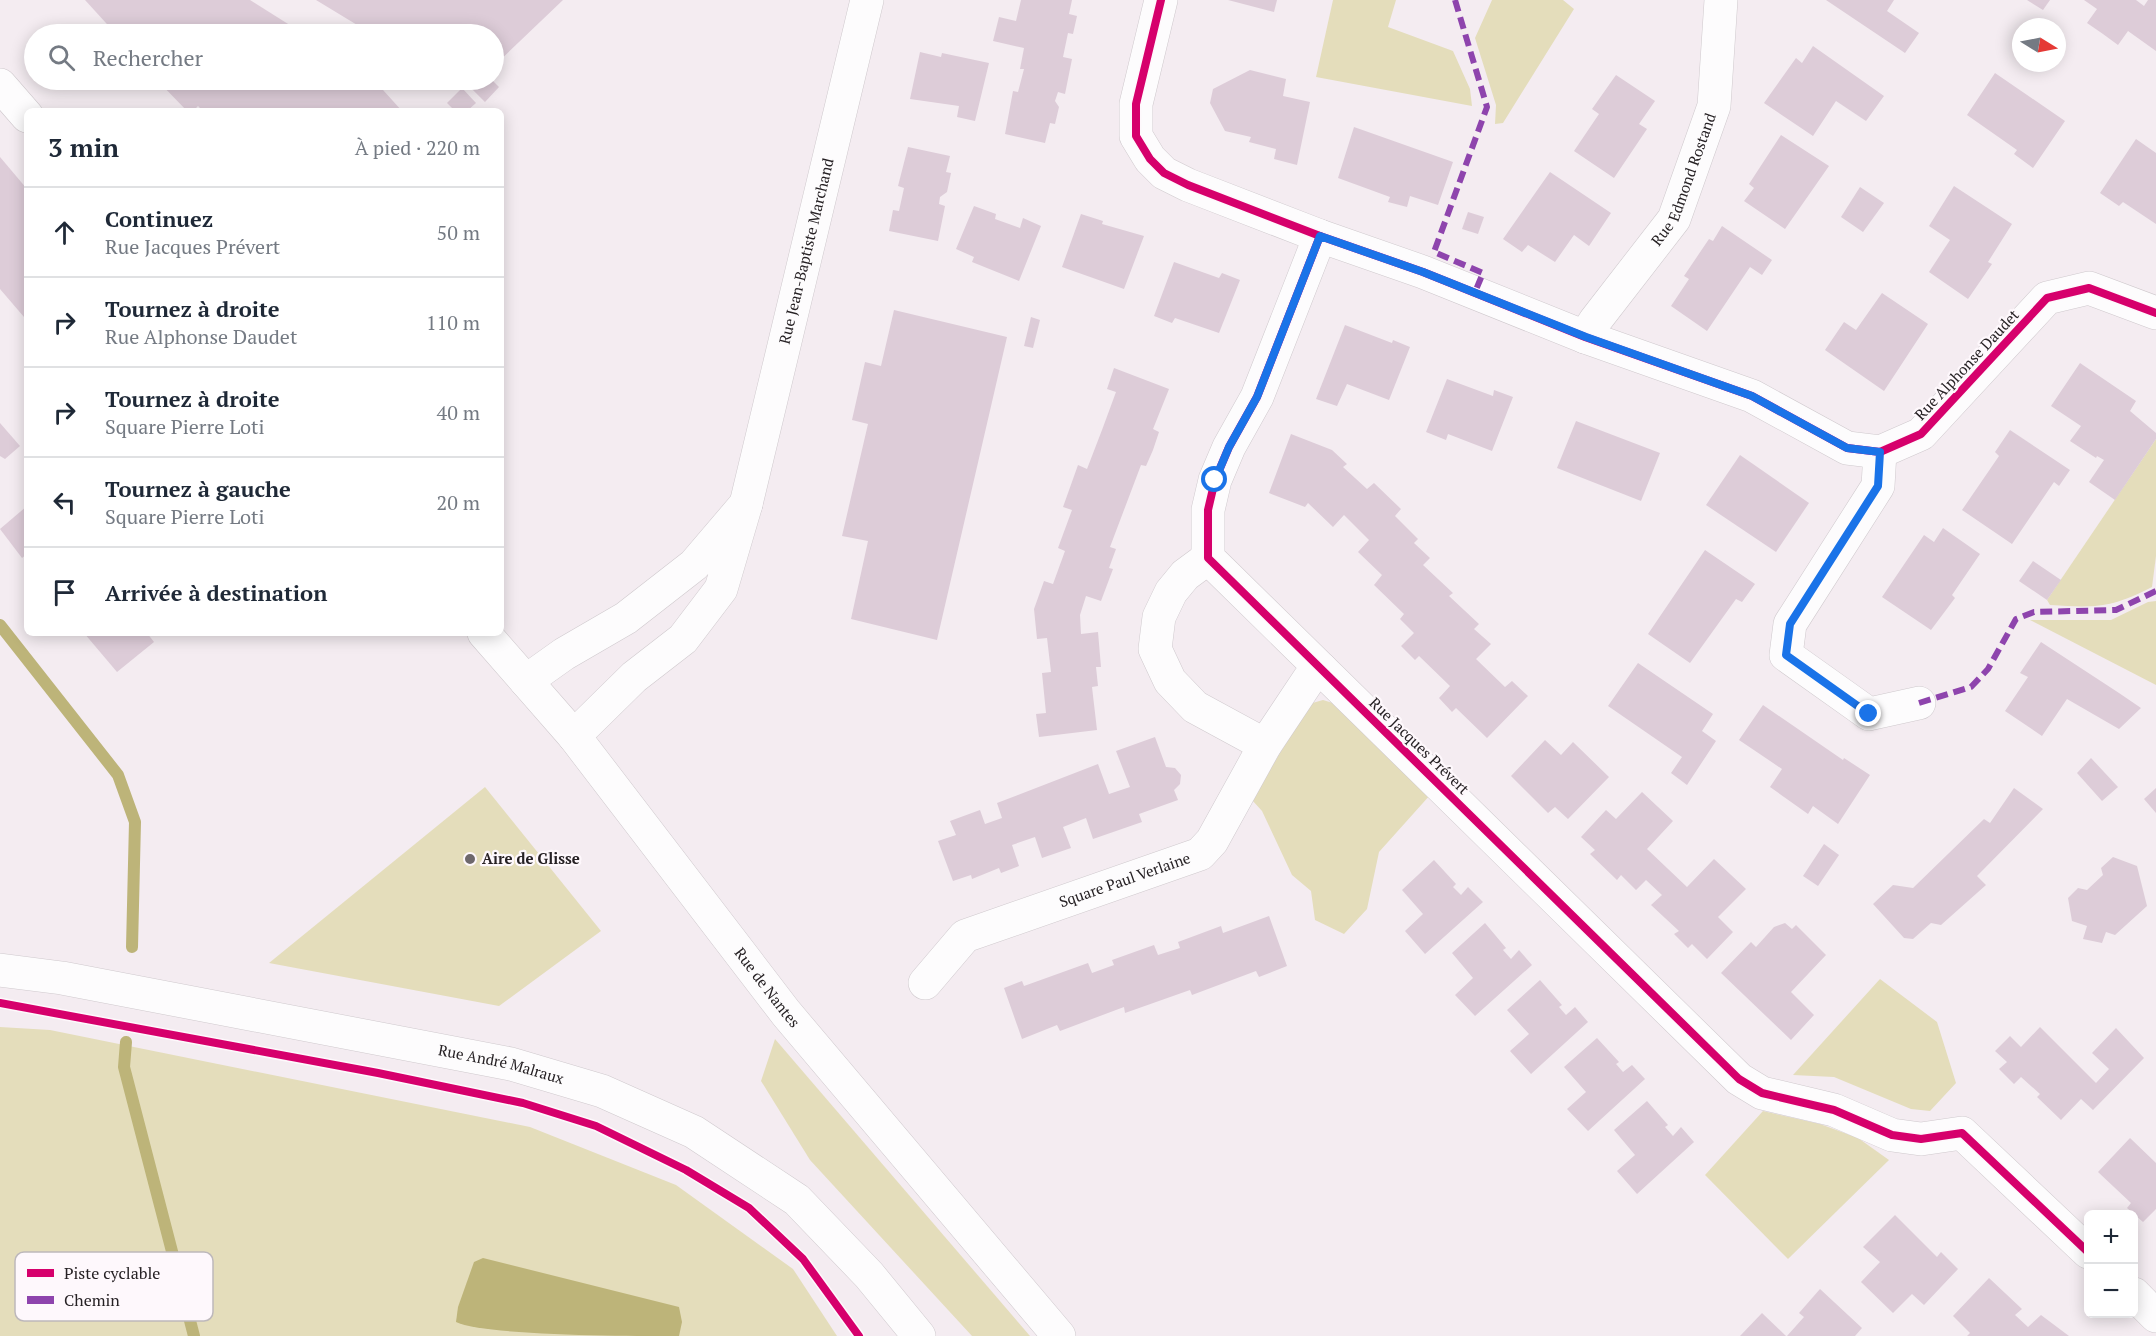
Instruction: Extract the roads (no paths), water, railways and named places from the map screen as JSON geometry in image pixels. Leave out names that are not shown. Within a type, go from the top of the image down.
[{"type":"street","name":"Rue Jean-Baptiste Marchand","points":[[574,736],[634,677],[683,639],[721,589],[746,504],[867,0]]},
{"type":"street","points":[[1161,0],[1136,104],[1136,136],[1150,159],[1164,173],[1188,186],[1433,276],[1586,337],[1752,396],[1847,448],[1880,452],[1878,486],[1790,624],[1786,655],[1869,714],[1919,703]]},
{"type":"street","name":"Rue Edmond Rostand","points":[[1586,337],[1595,321],[1674,219],[1714,106],[1721,0]]},
{"type":"street","points":[[0,85],[24,113]]},
{"type":"street","points":[[1265,746],[1196,707],[1170,681],[1155,649],[1159,617],[1171,591],[1185,575],[1208,558],[1208,510],[1215,480],[1229,447],[1257,397],[1320,236]]},
{"type":"street","name":"Rue Alphonse Daudet","points":[[1880,452],[1921,434],[2047,298],[2089,288],[2156,313]]},
{"type":"street","points":[[526,681],[564,654],[626,618],[694,565],[746,504]]},
{"type":"street","name":"Rue Jacques Prévert","points":[[1208,558],[1739,1079],[1762,1094],[1834,1110],[1892,1136],[1922,1139],[1962,1133],[2084,1248]]},
{"type":"street","name":"Rue de Nantes","points":[[487,636],[574,736],[786,1013],[1059,1336]]},
{"type":"street","name":"Square Paul Verlaine","points":[[925,983],[965,936],[1200,854],[1212,841],[1265,746],[1309,679],[1321,669]]},
{"type":"street","name":"Rue André Malraux","points":[[0,969],[62,978],[511,1064],[602,1091],[694,1132],[797,1200],[869,1275],[919,1336]]},
{"type":"street","points":[[2138,1299],[2156,1316]]},
{"type":"waterway","points":[[0,625],[118,775],[135,822],[132,947]]},
{"type":"waterway","points":[[126,1042],[124,1067],[172,1252]]},
{"type":"waterway","points":[[190,1321],[194,1336]]},
{"type":"place","name":"Aire de Glisse","points":[[470,859]]}]
